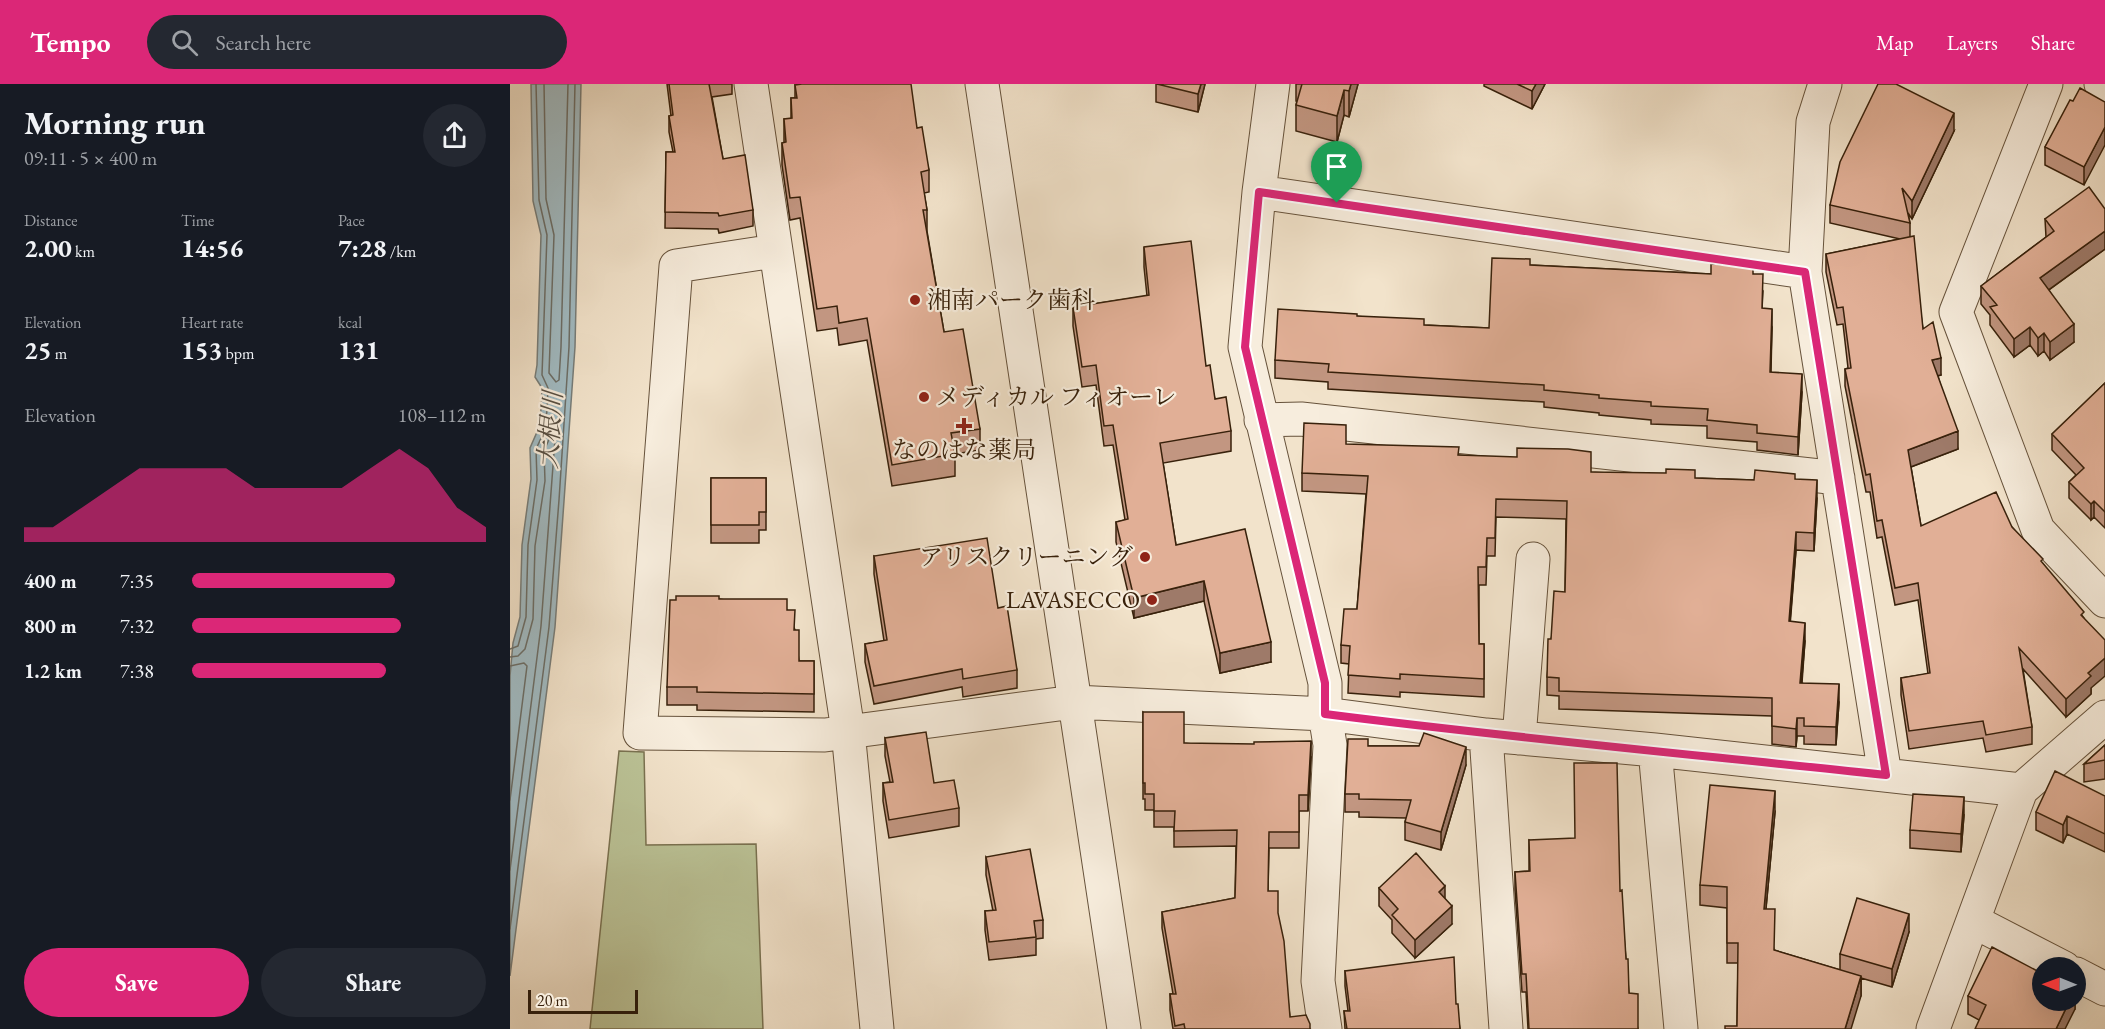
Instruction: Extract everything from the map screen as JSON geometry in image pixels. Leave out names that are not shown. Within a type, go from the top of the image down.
[{"type":"street","points":[[752,84],[848,731],[877,1029]]},
{"type":"street","points":[[982,84],[1124,1029]]},
{"type":"street","points":[[1273,84],[1259,192],[1245,347],[1325,683],[1325,714],[1330,745],[1318,981],[1325,1029]]},
{"type":"street","points":[[1825,84],[1813,122],[1805,272],[1886,775]]},
{"type":"street","points":[[2046,84],[1956,312],[2038,530],[2105,601]]},
{"type":"street","points":[[1259,192],[1805,272]]},
{"type":"street","points":[[775,251],[676,266],[640,732],[825,735],[1074,702],[1325,714],[1486,735],[1654,750],[2020,790]]},
{"type":"street","points":[[1261,420],[1302,419],[1838,478]]},
{"type":"street","points":[[1519,738],[1533,559]]},
{"type":"street","points":[[1933,1029],[2020,790],[2105,717]]},
{"type":"street","points":[[1486,735],[1506,1029]]},
{"type":"street","points":[[1654,750],[1682,1029]]},
{"type":"street","points":[[1973,921],[2043,957]]},
{"type":"street","points":[[2086,979],[2105,988]]},
{"type":"green space","points":[[619,751],[644,752],[646,845],[756,844],[763,1029],[590,1029]]},
{"type":"water","name":"大根川","points":[[531,84],[581,84],[575,347],[555,627],[510,976],[510,676],[513,643],[520,617],[522,545],[531,479],[530,448],[537,432],[542,388],[535,377],[541,235],[533,201]]},
{"type":"building","points":[[669,84],[709,84],[723,159],[745,155],[753,210],[719,216],[718,213],[665,212],[666,152],[675,152],[669,116],[673,115]]},
{"type":"building","points":[[911,84],[917,128],[922,127],[929,170],[921,172],[927,210],[923,210],[944,332],[963,329],[980,429],[951,433],[955,454],[892,465],[867,318],[839,323],[837,306],[817,309],[800,197],[790,198],[782,143],[786,142],[784,119],[792,118],[791,98],[797,98],[795,85]]},
{"type":"building","points":[[1157,84],[1201,84],[1198,94]]},
{"type":"building","points":[[1302,84],[1351,84],[1349,91],[1344,90],[1337,116],[1296,105]]},
{"type":"building","points":[[1517,84],[1536,84],[1532,91]]},
{"type":"building","points":[[1878,84],[1896,84],[1954,113],[1912,201],[1902,188],[1910,223],[1830,205],[1840,162]]},
{"type":"building","points":[[2080,88],[2105,102],[2105,127],[2084,167],[2045,147],[2070,100],[2073,101]]},
{"type":"building","points":[[2089,187],[2105,209],[2105,231],[2040,278],[2074,324],[2050,342],[2044,333],[2038,338],[2030,327],[2014,339],[1990,307],[1997,305],[1981,286],[2054,231],[2045,219]]},
{"type":"building","points":[[1914,236],[1923,329],[1933,322],[1941,358],[1932,360],[1958,431],[1908,450],[1921,526],[1996,492],[2012,527],[2043,559],[2041,561],[2084,612],[2081,615],[2105,640],[2105,658],[2088,673],[2091,676],[2066,699],[2019,648],[2032,727],[1986,735],[1983,721],[1909,731],[1901,678],[1930,673],[1918,583],[1895,588],[1882,520],[1877,521],[1870,474],[1866,475],[1845,369],[1851,368],[1843,307],[1837,308],[1826,254]]},
{"type":"building","points":[[1191,241],[1206,366],[1210,365],[1215,399],[1226,397],[1231,431],[1160,443],[1176,545],[1245,529],[1271,642],[1220,653],[1204,581],[1134,598],[1116,522],[1128,519],[1113,425],[1104,426],[1096,365],[1082,367],[1073,307],[1149,295],[1144,247]]},
{"type":"building","points":[[1492,258],[1530,259],[1530,265],[1711,274],[1711,264],[1753,266],[1753,274],[1763,274],[1762,308],[1772,309],[1770,372],[1802,374],[1798,437],[1757,433],[1757,425],[1707,420],[1708,409],[1651,406],[1651,402],[1599,398],[1599,395],[1544,390],[1544,385],[1328,372],[1329,364],[1275,360],[1278,309],[1424,319],[1424,325],[1489,328]]},
{"type":"building","points":[[2105,383],[2105,512],[2094,501],[2091,504],[2069,482],[2084,468],[2052,434]]},
{"type":"building","points":[[1304,423],[1346,425],[1346,444],[1459,447],[1458,455],[1517,457],[1517,448],[1591,452],[1591,472],[1666,473],[1666,469],[1695,470],[1695,478],[1754,480],[1755,470],[1795,474],[1795,479],[1817,480],[1814,533],[1796,532],[1789,621],[1805,623],[1800,683],[1839,684],[1836,727],[1804,726],[1804,718],[1797,718],[1796,729],[1772,726],[1772,698],[1559,691],[1559,678],[1547,677],[1548,639],[1551,639],[1554,591],[1565,592],[1567,501],[1496,499],[1495,538],[1487,538],[1486,567],[1478,567],[1479,644],[1484,644],[1484,679],[1400,674],[1400,679],[1348,675],[1350,646],[1341,645],[1344,609],[1357,609],[1368,476],[1302,473]]},
{"type":"building","points":[[711,478],[766,478],[766,512],[759,512],[759,525],[711,525]]},
{"type":"building","points":[[987,538],[998,608],[1007,606],[1017,670],[963,679],[962,669],[874,686],[865,644],[887,640],[874,556]]},
{"type":"building","points":[[676,596],[719,596],[719,599],[787,599],[787,610],[795,610],[794,630],[799,630],[799,661],[814,661],[814,694],[697,692],[697,687],[667,687],[670,600],[676,600]]},
{"type":"building","points":[[1143,712],[1184,712],[1184,743],[1254,744],[1254,742],[1311,741],[1308,795],[1299,795],[1299,832],[1269,832],[1268,891],[1278,891],[1278,913],[1284,941],[1290,1017],[1306,1015],[1310,1029],[1185,1029],[1184,1024],[1175,1026],[1170,994],[1176,994],[1162,912],[1235,898],[1237,830],[1174,831],[1175,811],[1154,811],[1154,794],[1145,794],[1145,783],[1143,783]]},
{"type":"building","points":[[926,732],[934,783],[954,780],[959,808],[889,820],[883,783],[893,782],[885,738]]},
{"type":"building","points":[[1424,733],[1466,747],[1441,832],[1405,822],[1411,800],[1359,799],[1359,794],[1345,794],[1348,739],[1368,739],[1368,746],[1419,746]]},
{"type":"building","points":[[2105,745],[2105,760],[2084,764]]},
{"type":"building","points":[[1574,763],[1617,763],[1620,891],[1622,890],[1629,993],[1638,994],[1638,1029],[1529,1029],[1526,974],[1522,974],[1515,872],[1530,871],[1529,840],[1575,838]]},
{"type":"building","points":[[2055,771],[2105,796],[2105,834],[2067,816],[2063,825],[2036,812]]},
{"type":"building","points":[[1710,785],[1775,791],[1764,909],[1775,909],[1774,950],[1861,976],[1845,1029],[1725,1029],[1725,1026],[1737,1026],[1738,943],[1727,943],[1727,887],[1700,885]]},
{"type":"building","points":[[1913,794],[1964,797],[1961,834],[1910,830]]},
{"type":"building","points":[[1030,849],[1043,920],[1034,921],[1036,937],[989,942],[985,911],[996,910],[986,857]]},
{"type":"building","points":[[1416,853],[1445,886],[1439,892],[1452,906],[1415,940],[1392,915],[1398,909],[1379,888]]},
{"type":"building","points":[[1857,898],[1909,914],[1892,969],[1840,954]]},
{"type":"building","points":[[1992,947],[2032,968],[2032,1011],[2065,1011],[2056,1029],[1975,1029],[1986,1005],[1968,996]]},
{"type":"building","points":[[1454,957],[1456,1004],[1458,1004],[1460,1029],[1347,1029],[1344,1011],[1350,1011],[1345,971]]},
{"type":"place","name":"湘南パーク歯科","points":[[915,300]]},
{"type":"place","name":"メディカル フィオーレ","points":[[924,397]]},
{"type":"place","name":"なのはな薬局","points":[[964,426]]},
{"type":"place","name":"アリスクリーニング","points":[[1145,557]]},
{"type":"place","name":"LAVASECCO","points":[[1152,600]]},
{"type":"route","points":[[1259,192],[1337,203],[1805,272],[1886,775],[1486,735],[1325,714],[1325,683],[1245,347],[1259,192]]}]
